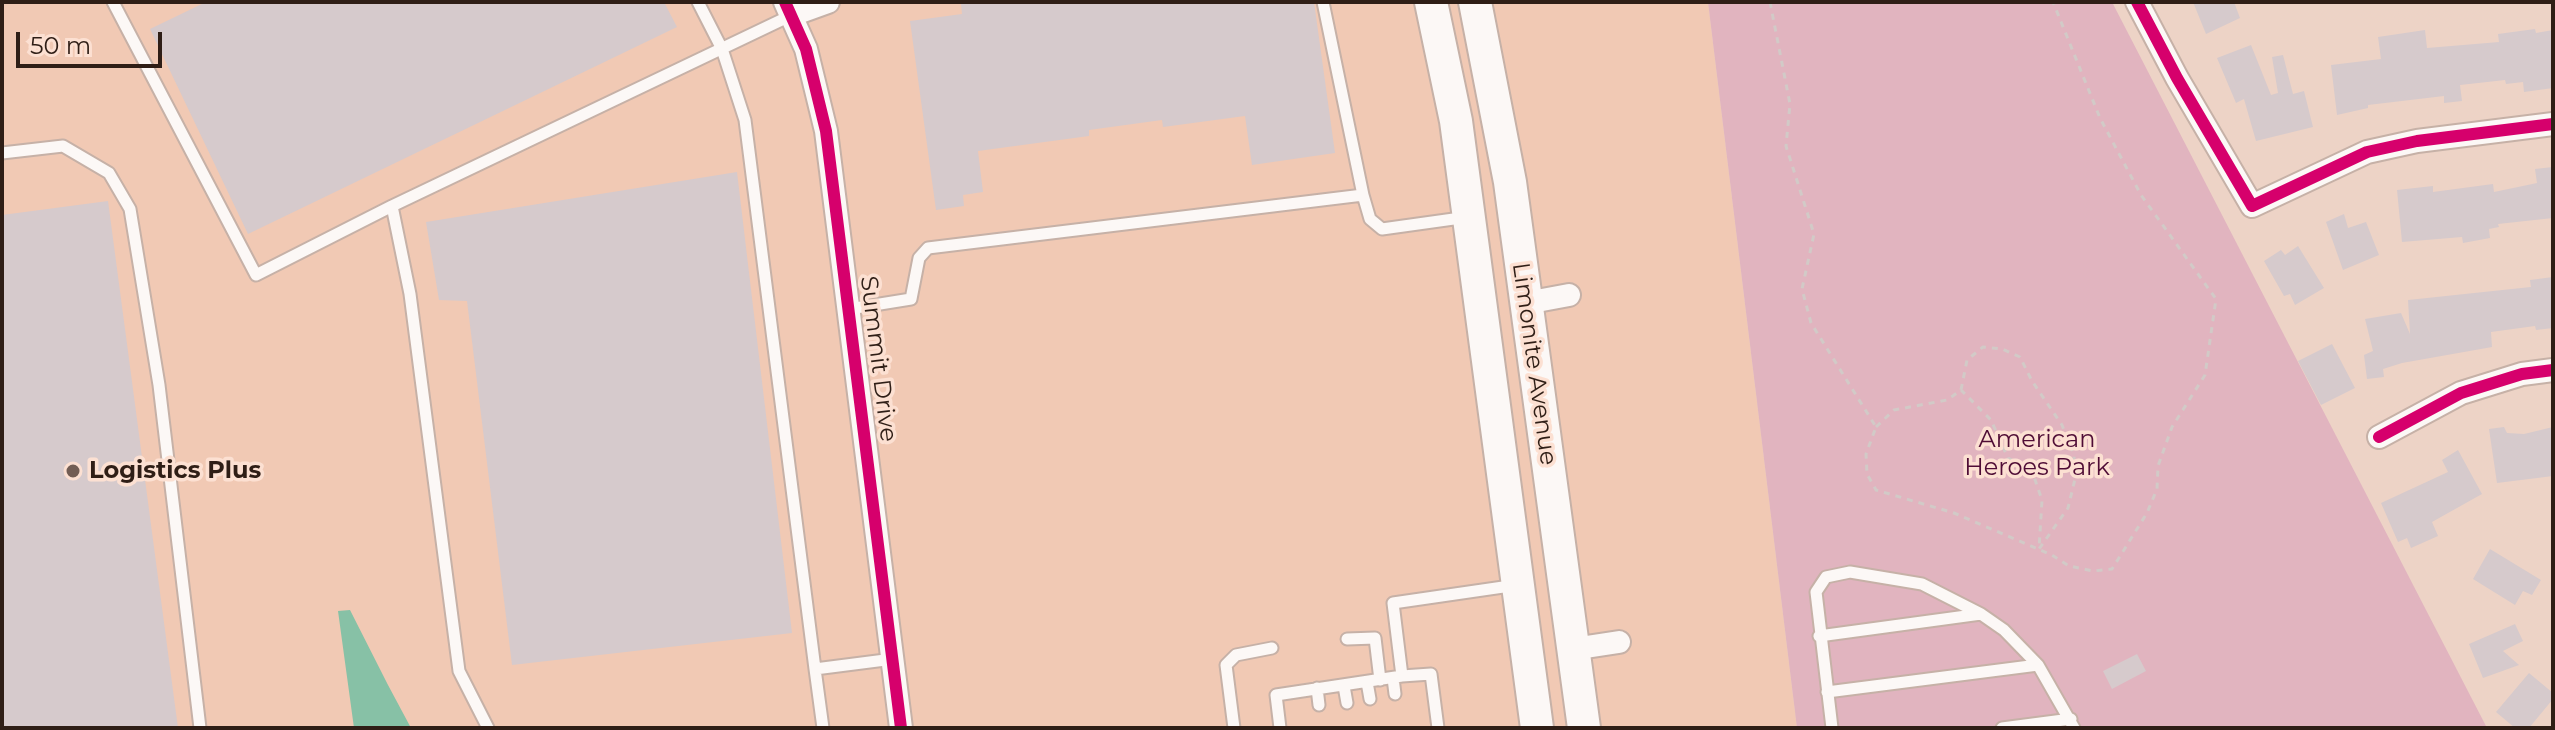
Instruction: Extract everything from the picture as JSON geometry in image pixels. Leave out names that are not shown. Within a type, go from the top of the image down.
[{"type":"main road","name":"Limonite Avenue","points":[[1431,2],[1456,121],[1537,728]]},
{"type":"main road","name":"Limonite Avenue","points":[[1475,2],[1510,182],[1584,728]]},
{"type":"main road","points":[[1469,217],[1485,219],[1495,229],[1526,303]]},
{"type":"street","points":[[788,9],[828,2]]},
{"type":"street","points":[[2137,2],[2252,206],[2367,152],[2417,141],[2553,124]]},
{"type":"street","name":"Summit Drive","points":[[788,9],[806,49],[826,131],[901,728]]},
{"type":"street","points":[[1526,303],[1569,295]]},
{"type":"street","points":[[2379,437],[2461,393],[2522,374],[2553,370]]},
{"type":"street","points":[[1573,649],[1619,642]]},
{"type":"lane","points":[[113,2],[256,275],[392,206],[722,49],[788,9]]},
{"type":"lane","points":[[698,2],[722,49],[745,120],[823,728]]},
{"type":"lane","points":[[1323,2],[1370,219],[1382,229],[1469,217]]},
{"type":"lane","points":[[2,153],[63,146],[109,173],[130,209],[159,385],[200,728]]},
{"type":"lane","points":[[849,309],[911,299],[919,258],[928,248],[1363,195]]},
{"type":"lane","points":[[392,206],[410,294],[459,671],[488,728]]},
{"type":"lane","points":[[1832,728],[1816,592],[1826,577],[1836,573],[1882,575],[1922,584],[1981,614],[2004,630],[2038,665],[2073,724],[2002,728]]},
{"type":"lane","points":[[1395,694],[1398,677],[1393,603],[1517,585]]},
{"type":"lane","points":[[1819,636],[1981,614]]},
{"type":"lane","points":[[1347,639],[1375,638],[1374,681],[1370,699]]},
{"type":"lane","points":[[1234,728],[1226,665],[1236,655],[1272,648]]},
{"type":"lane","points":[[815,669],[893,659]]},
{"type":"lane","points":[[1827,692],[2038,665]]},
{"type":"lane","points":[[1280,728],[1276,695],[1431,674],[1438,728]]},
{"type":"lane","points":[[1344,686],[1347,703]]},
{"type":"lane","points":[[1317,688],[1319,705]]},
{"type":"path","points":[[1770,2],[1790,104],[1786,146],[1814,234],[1802,289],[1811,323],[1876,427]]},
{"type":"path","points":[[2039,549],[2068,508],[2075,479],[2074,455],[2062,425],[2032,381],[2020,357],[2002,349],[1983,347],[1967,360],[1961,390],[1947,400],[1894,410],[1876,427],[1866,454],[1867,474],[1876,490],[1954,513],[2039,549],[2069,566],[2093,571],[2112,569],[2130,544],[2157,489],[2158,466],[2172,427],[2205,375],[2216,299],[2141,195],[2093,104],[2053,2]]},
{"type":"path","points":[[1961,390],[1991,420],[2008,458],[2032,471],[2042,500],[2039,549]]},
{"type":"shaded area","points":[[2,2],[1708,2],[1797,728],[2,728]]},
{"type":"shaded area","points":[[350,610],[411,728],[354,728],[338,611]]},
{"type":"green space","name":"American Heroes Park","points":[[1708,2],[2112,2],[2487,728],[1797,728]]},
{"type":"building","points":[[206,2],[664,2],[677,27],[248,234],[150,29]]},
{"type":"building","points":[[1314,2],[1335,153],[1252,165],[1245,116],[1163,127],[1162,120],[1089,130],[1089,136],[978,151],[983,192],[963,195],[964,206],[936,210],[910,21],[962,14],[961,4]]},
{"type":"building","points":[[2193,2],[2234,2],[2240,18],[2206,34]]},
{"type":"building","points":[[2535,29],[2536,33],[2553,30],[2553,88],[2524,92],[2523,82],[2506,84],[2505,80],[2460,85],[2462,101],[2444,103],[2444,96],[2368,105],[2368,108],[2337,115],[2331,65],[2381,59],[2378,37],[2425,30],[2427,48],[2499,42],[2498,34]]},
{"type":"building","points":[[2251,45],[2271,95],[2278,93],[2272,57],[2283,55],[2293,94],[2304,91],[2313,127],[2256,141],[2244,99],[2236,103],[2217,58]]},
{"type":"building","points":[[2553,167],[2553,218],[2498,224],[2499,227],[2489,229],[2490,238],[2463,243],[2462,237],[2402,242],[2397,190],[2433,186],[2433,192],[2493,184],[2494,192],[2537,183],[2535,169]]},
{"type":"building","points":[[737,172],[792,633],[512,665],[467,301],[439,300],[426,222]]},
{"type":"building","name":"Logistics Plus","points":[[108,201],[178,728],[2,728],[2,215]]},
{"type":"building","points":[[2344,214],[2348,228],[2366,222],[2379,255],[2343,270],[2326,222]]},
{"type":"building","points":[[2298,246],[2324,288],[2295,305],[2290,294],[2284,296],[2264,261],[2281,250],[2285,255]]},
{"type":"building","points":[[2553,277],[2553,328],[2536,330],[2535,326],[2491,332],[2492,347],[2402,363],[2383,369],[2384,377],[2367,379],[2364,355],[2373,351],[2365,319],[2401,313],[2410,334],[2408,300],[2531,287],[2530,280]]},
{"type":"building","points":[[2332,344],[2355,388],[2321,405],[2298,361]]},
{"type":"building","points":[[2504,427],[2507,433],[2524,434],[2553,427],[2553,476],[2497,483],[2489,429]]},
{"type":"building","points":[[2458,450],[2482,494],[2432,522],[2438,536],[2411,548],[2407,538],[2398,542],[2381,503],[2448,472],[2442,460]]},
{"type":"building","points":[[2490,549],[2541,580],[2532,595],[2523,591],[2515,605],[2473,579]]},
{"type":"building","points":[[2515,624],[2523,641],[2503,651],[2519,665],[2483,678],[2469,644]]},
{"type":"building","points":[[2137,654],[2146,671],[2112,689],[2103,671]]},
{"type":"building","points":[[2529,673],[2553,693],[2553,699],[2529,728],[2515,728],[2496,712]]},
{"type":"cycle path","points":[[785,2],[806,49],[826,131],[901,728]]},
{"type":"cycle path","points":[[2137,2],[2177,78],[2252,206],[2367,152],[2417,141],[2553,124]]},
{"type":"cycle path","points":[[2379,437],[2461,393],[2522,374],[2553,370]]},
{"type":"place","name":"Logistics Plus","points":[[73,471]]}]
